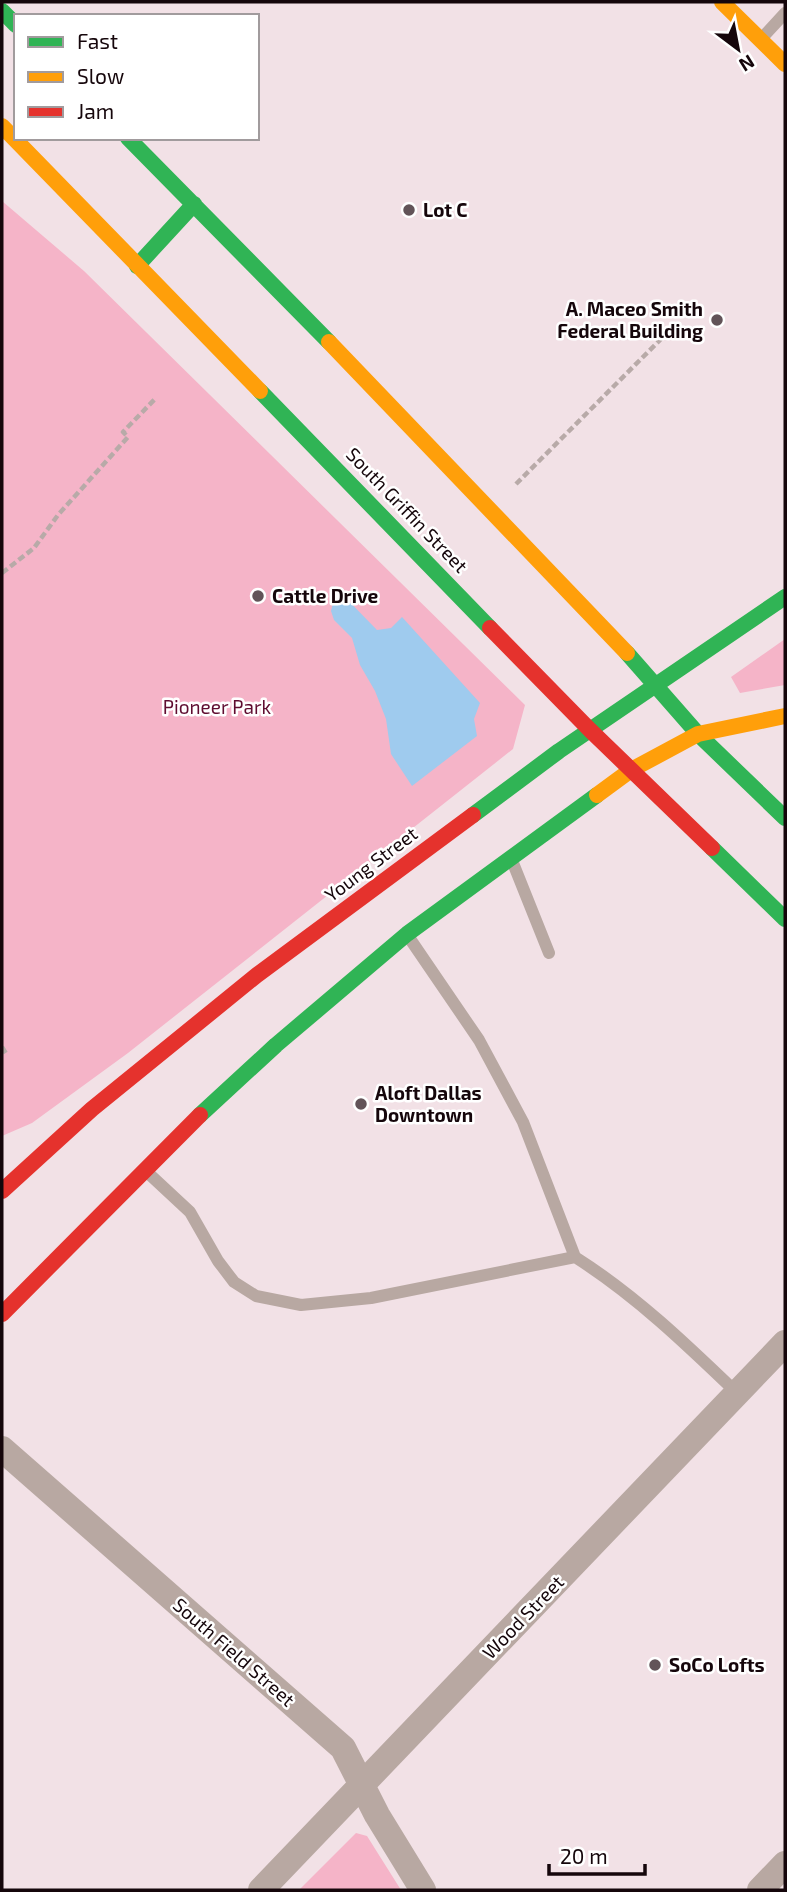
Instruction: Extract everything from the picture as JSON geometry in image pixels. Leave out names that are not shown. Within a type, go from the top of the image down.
[{"type":"main road","points":[[722,2],[785,64]]},
{"type":"main road","points":[[2,11],[13,35]]},
{"type":"main road","name":"South Griffin Street","points":[[16,140],[590,730],[785,919]]},
{"type":"main road","points":[[130,140],[338,351],[656,685],[698,734],[785,818]]},
{"type":"main road","points":[[137,266],[194,204]]},
{"type":"main road","name":"Young Street","points":[[2,1191],[92,1109],[257,975],[590,730],[785,597]]},
{"type":"main road","points":[[2,1314],[144,1169],[276,1045],[407,934],[631,771],[698,734],[785,716]]},
{"type":"main road","points":[[2,1175],[27,1167]]},
{"type":"street","name":"Wood Street","points":[[269,1887],[362,1785],[785,1343]]},
{"type":"street","name":"South Field Street","points":[[2,1450],[343,1748],[377,1815],[424,1890]]},
{"type":"street","points":[[760,1890],[783,1869]]},
{"type":"lane","points":[[760,39],[785,13]]},
{"type":"lane","points":[[511,858],[549,953]]},
{"type":"lane","points":[[407,934],[479,1040],[523,1122],[575,1257],[611,1279],[737,1393]]},
{"type":"lane","points":[[144,1169],[190,1212],[218,1261],[234,1282],[256,1296],[290,1303],[301,1305],[371,1298],[575,1257]]},
{"type":"path","points":[[516,484],[661,339]]},
{"type":"path","points":[[2,573],[34,548],[58,515],[128,437],[123,432],[155,399]]},
{"type":"path","points":[[2,1047],[7,1055]]},
{"type":"green space","name":"Pioneer Park","points":[[2,201],[84,271],[525,705],[513,749],[128,1053],[32,1123],[2,1136]]},
{"type":"green space","points":[[785,639],[785,685],[740,693],[731,677]]},
{"type":"green space","points":[[356,1833],[367,1836],[401,1890],[299,1890]]},
{"type":"water","points":[[334,586],[377,630],[391,628],[402,617],[480,703],[474,719],[477,736],[412,786],[391,754],[386,719],[375,691],[360,665],[352,638],[334,620],[331,611]]},
{"type":"traffic: fast","points":[[2,11],[14,23]]},
{"type":"traffic: fast","points":[[130,140],[329,342]]},
{"type":"traffic: fast","points":[[137,266],[194,204]]},
{"type":"traffic: fast","points":[[260,391],[490,628]]},
{"type":"traffic: fast","points":[[473,815],[559,751],[785,597]]},
{"type":"traffic: fast","points":[[627,653],[698,734],[785,818]]},
{"type":"traffic: fast","points":[[200,1115],[276,1045],[407,934],[597,795]]},
{"type":"traffic: fast","points":[[712,848],[785,919]]},
{"type":"traffic: slow","points":[[722,2],[785,64]]},
{"type":"traffic: slow","points":[[2,126],[14,138]]},
{"type":"traffic: slow","points":[[16,140],[260,391]]},
{"type":"traffic: slow","points":[[329,342],[627,653]]},
{"type":"traffic: slow","points":[[597,795],[631,770],[698,734],[785,716]]},
{"type":"traffic: jam","points":[[490,628],[712,848]]},
{"type":"traffic: jam","points":[[2,1191],[92,1109],[257,975],[473,815]]},
{"type":"traffic: jam","points":[[2,1314],[200,1115]]},
{"type":"place","name":"Lot C","points":[[409,210]]},
{"type":"place","name":"A. Maceo Smith Federal Building","points":[[717,320]]},
{"type":"place","name":"Cattle Drive","points":[[258,596]]},
{"type":"place","name":"Aloft Dallas Downtown","points":[[361,1104]]},
{"type":"place","name":"SoCo Lofts","points":[[655,1665]]}]
